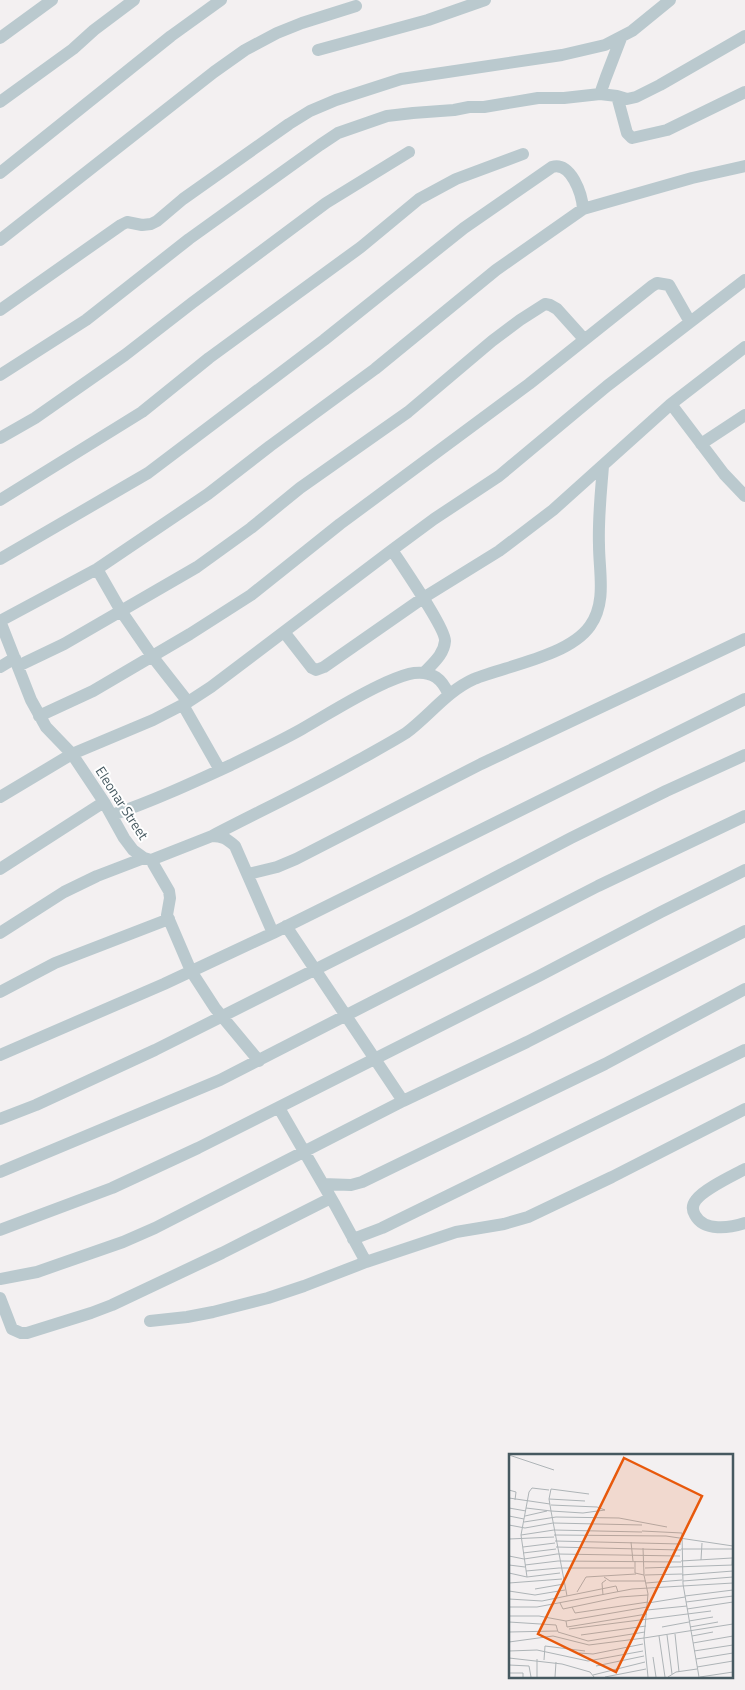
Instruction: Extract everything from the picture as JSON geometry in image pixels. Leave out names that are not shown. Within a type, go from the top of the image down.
[{"type":"street","points":[[0,38],[52,0]]},
{"type":"street","points":[[0,102],[73,49],[94,30],[134,0]]},
{"type":"street","points":[[0,174],[171,36],[221,0]]},
{"type":"street","points":[[318,50],[428,20],[485,0]]},
{"type":"street","points":[[0,310],[121,224],[127,222],[142,225],[151,224],[162,218],[183,199],[310,111],[370,88],[401,79],[562,55],[605,45],[622,38],[646,22],[670,0]]},
{"type":"street","points":[[0,240],[244,50],[302,23],[356,6]]},
{"type":"street","points":[[0,375],[86,320],[190,239],[338,133],[387,116],[484,107],[538,98],[564,98],[600,94],[628,99],[660,85],[745,36]]},
{"type":"street","points":[[600,94],[622,38]]},
{"type":"street","points":[[617,96],[627,133],[632,138],[667,130],[745,92]]},
{"type":"street","points":[[0,438],[35,418],[126,355],[326,203],[409,152]]},
{"type":"street","points":[[0,500],[142,412],[209,358],[362,247],[419,199],[456,180],[523,154]]},
{"type":"street","points":[[0,559],[148,474],[324,340],[464,228],[552,167],[560,166],[578,185],[583,209]]},
{"type":"street","points":[[0,621],[97,569],[208,494],[375,369],[496,270],[583,209],[692,178],[745,166]]},
{"type":"street","points":[[0,797],[72,754],[125,733],[185,703],[224,678],[434,519],[499,476],[607,386],[745,280]]},
{"type":"street","points":[[40,716],[92,691],[190,634],[251,595],[332,530],[529,384],[657,283],[668,285],[690,322]]},
{"type":"street","points":[[0,667],[64,644],[197,567],[218,553],[300,488],[408,412],[492,341],[545,304],[550,304],[557,309],[584,339]]},
{"type":"street","points":[[284,632],[308,664],[312,668],[320,669],[423,598],[499,551],[553,510],[671,404],[745,347]]},
{"type":"street","points":[[671,404],[724,474],[742,488]]},
{"type":"street","points":[[701,444],[745,415]]},
{"type":"street","points":[[0,933],[64,892],[98,876],[212,836],[330,776],[406,732],[449,695],[472,680],[548,654],[565,645],[589,627],[596,615],[600,600],[601,580],[598,546],[603,466]]},
{"type":"street","points":[[392,550],[423,598],[446,639],[440,656],[424,673]]},
{"type":"street","points":[[97,569],[121,611],[185,703],[220,770]]},
{"type":"street","name":"Eleonar Street","points":[[0,621],[31,700],[40,716],[56,738],[72,754],[104,802],[124,838],[133,850],[148,859],[169,892],[168,919]]},
{"type":"street","points":[[248,874],[277,867],[303,856],[489,760],[745,639]]},
{"type":"street","points":[[112,815],[160,797],[220,770],[301,729],[348,701],[412,673],[424,673],[440,679],[449,695]]},
{"type":"street","points":[[0,1055],[273,933],[745,699]]},
{"type":"street","points":[[0,1119],[104,1074],[414,920],[580,833],[745,755]]},
{"type":"street","points":[[0,869],[104,802]]},
{"type":"street","points":[[0,1172],[195,1091],[598,886],[745,816]]},
{"type":"street","points":[[212,836],[220,836],[227,839],[235,846],[273,933]]},
{"type":"street","points":[[0,1230],[112,1188],[279,1108],[531,981],[745,870]]},
{"type":"street","points":[[0,992],[55,963],[168,919],[191,971],[208,998],[259,1060]]},
{"type":"street","points":[[286,926],[403,1101]]},
{"type":"street","points":[[0,1279],[37,1272],[123,1242],[183,1215],[403,1101],[527,1042],[745,931]]},
{"type":"street","points":[[323,1184],[351,1185],[362,1182],[459,1133],[605,1064],[745,989]]},
{"type":"street","points":[[354,1239],[382,1228],[745,1050]]},
{"type":"street","points":[[279,1108],[366,1262]]},
{"type":"street","points":[[150,1321],[187,1317],[268,1298],[366,1262],[456,1232],[504,1224],[528,1217],[612,1177],[745,1109]]},
{"type":"street","points":[[745,1169],[703,1194],[696,1200],[693,1206],[697,1218],[711,1226],[722,1227],[745,1223]]},
{"type":"street","points":[[0,1298],[12,1329],[21,1333],[27,1333],[112,1305],[331,1198]]}]
